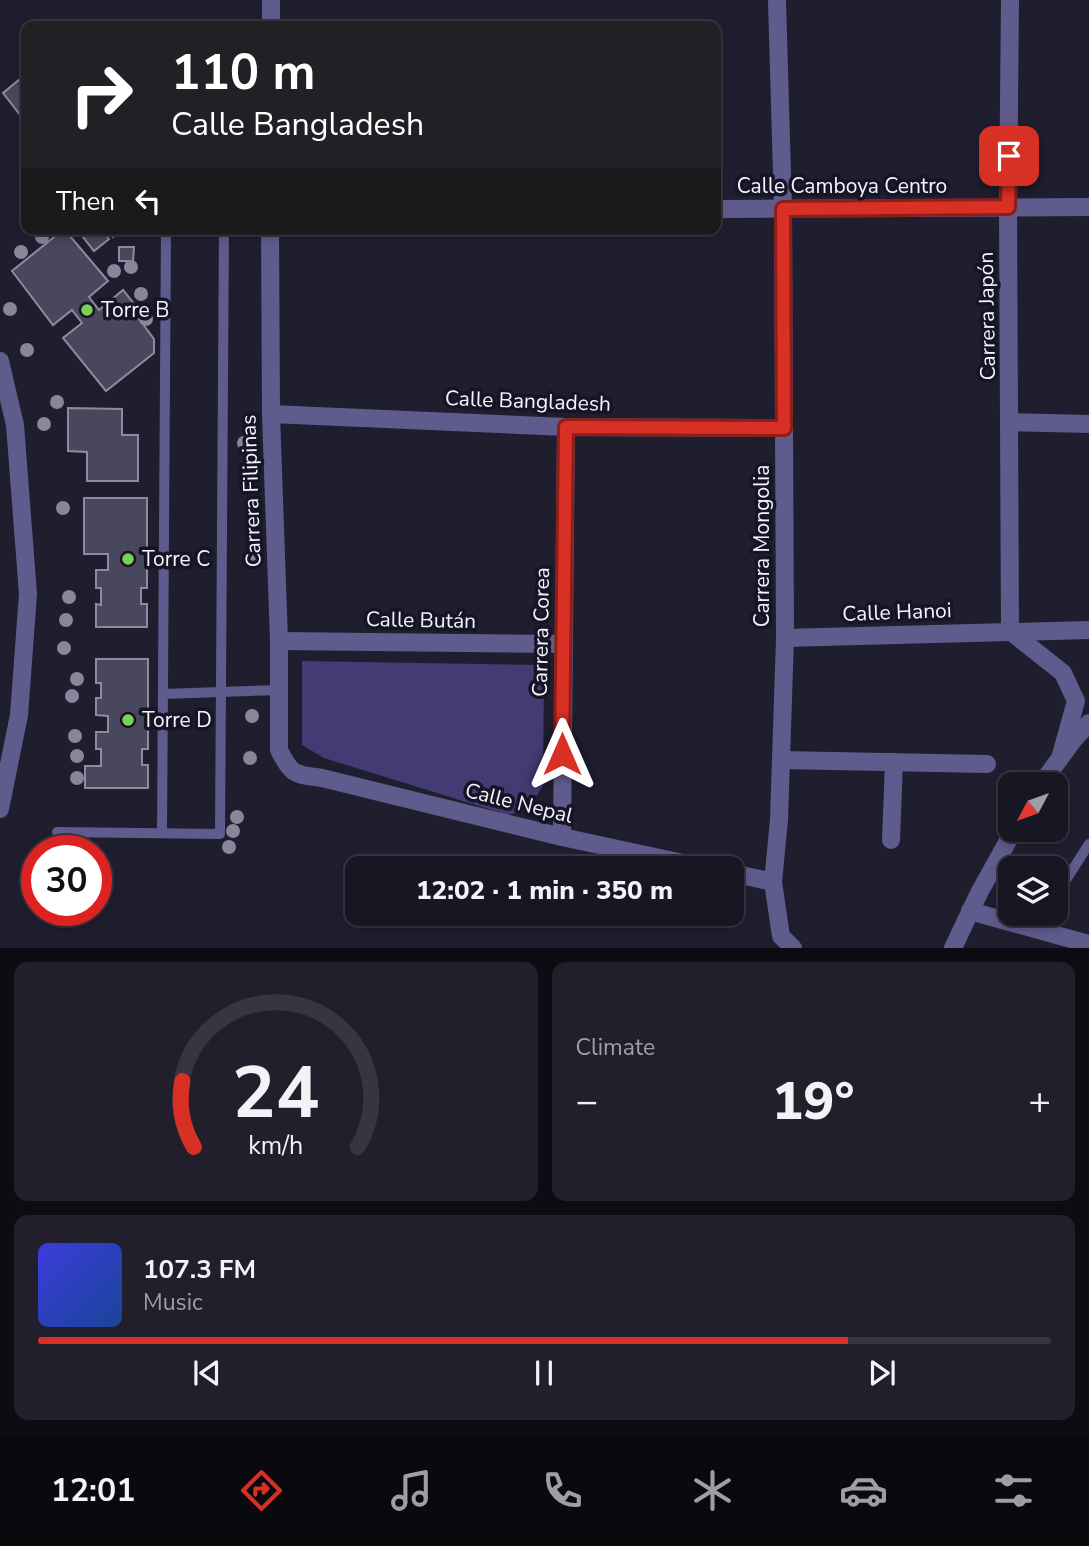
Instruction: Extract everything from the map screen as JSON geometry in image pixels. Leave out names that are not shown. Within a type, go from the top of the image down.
[{"type":"street","points":[[271,0],[271,21]]},
{"type":"street","name":"Carrera Mongolia","points":[[777,0],[783,209],[785,638],[779,820],[773,882],[781,936],[793,947]]},
{"type":"street","name":"Carrera Japón","points":[[1010,0],[1010,631]]},
{"type":"street","name":"Calle Camboya Centro","points":[[721,209],[1089,207]]},
{"type":"street","name":"Carrera Filipinas","points":[[270,235],[271,414],[279,641],[279,750]]},
{"type":"street","points":[[0,360],[15,425],[28,594],[19,715],[0,809]]},
{"type":"street","name":"Calle Bangladesh","points":[[271,414],[566,427],[784,428]]},
{"type":"street","points":[[1010,422],[1089,424]]},
{"type":"street","name":"Carrera Corea","points":[[562,837],[566,427]]},
{"type":"street","name":"Calle Hanoi","points":[[785,638],[1089,630]]},
{"type":"street","points":[[1010,631],[1063,673],[1076,701],[1060,759]]},
{"type":"street","name":"Calle Bután","points":[[279,641],[564,644]]},
{"type":"street","points":[[1050,772],[1089,723]]},
{"type":"street","name":"Calle Nepal","points":[[279,750],[287,766],[297,774],[650,856]]},
{"type":"street","points":[[780,760],[987,764]]},
{"type":"street","points":[[891,840],[894,762]]},
{"type":"street","points":[[953,947],[1007,842]]},
{"type":"street","points":[[744,876],[773,882]]},
{"type":"street","points":[[970,911],[1089,944]]},
{"type":"lane","points":[[162,833],[166,235]]},
{"type":"lane","points":[[57,832],[220,834],[223,235]]},
{"type":"lane","points":[[163,694],[279,690]]},
{"type":"lane","points":[[1068,877],[1089,844]]},
{"type":"shaded area","points":[[302,661],[544,665],[543,786],[527,810],[508,815],[324,758],[302,745]]},
{"type":"building","points":[[21,78],[21,116],[3,93]]},
{"type":"building","name":"Torre B","points":[[57,235],[69,235],[108,281],[89,297],[99,310],[123,290],[135,305],[131,308],[154,339],[154,353],[106,391],[63,338],[82,323],[72,310],[53,325],[12,271]]},
{"type":"building","points":[[106,235],[109,239],[94,251],[83,237]]},
{"type":"building","points":[[119,247],[134,247],[133,261],[119,261]]},
{"type":"building","points":[[68,408],[122,409],[122,435],[138,435],[138,481],[87,481],[87,452],[68,451]]},
{"type":"building","name":"Torre C","points":[[84,498],[147,498],[147,588],[141,588],[141,604],[147,604],[147,627],[96,627],[96,604],[101,605],[101,588],[96,588],[96,570],[108,570],[108,554],[84,554]]},
{"type":"building","name":"Torre D","points":[[96,659],[148,659],[148,749],[142,749],[142,765],[148,765],[148,788],[85,788],[85,766],[101,766],[101,749],[96,749],[96,732],[108,732],[108,716],[96,715],[96,698],[101,698],[101,683],[96,683]]},
{"type":"place","name":"Torre B","points":[[87,310]]},
{"type":"place","name":"Torre C","points":[[128,559]]},
{"type":"place","name":"Torre D","points":[[128,720]]},
{"type":"route","points":[[562,754],[566,427],[784,428],[783,209],[1008,207],[1009,156]]}]
